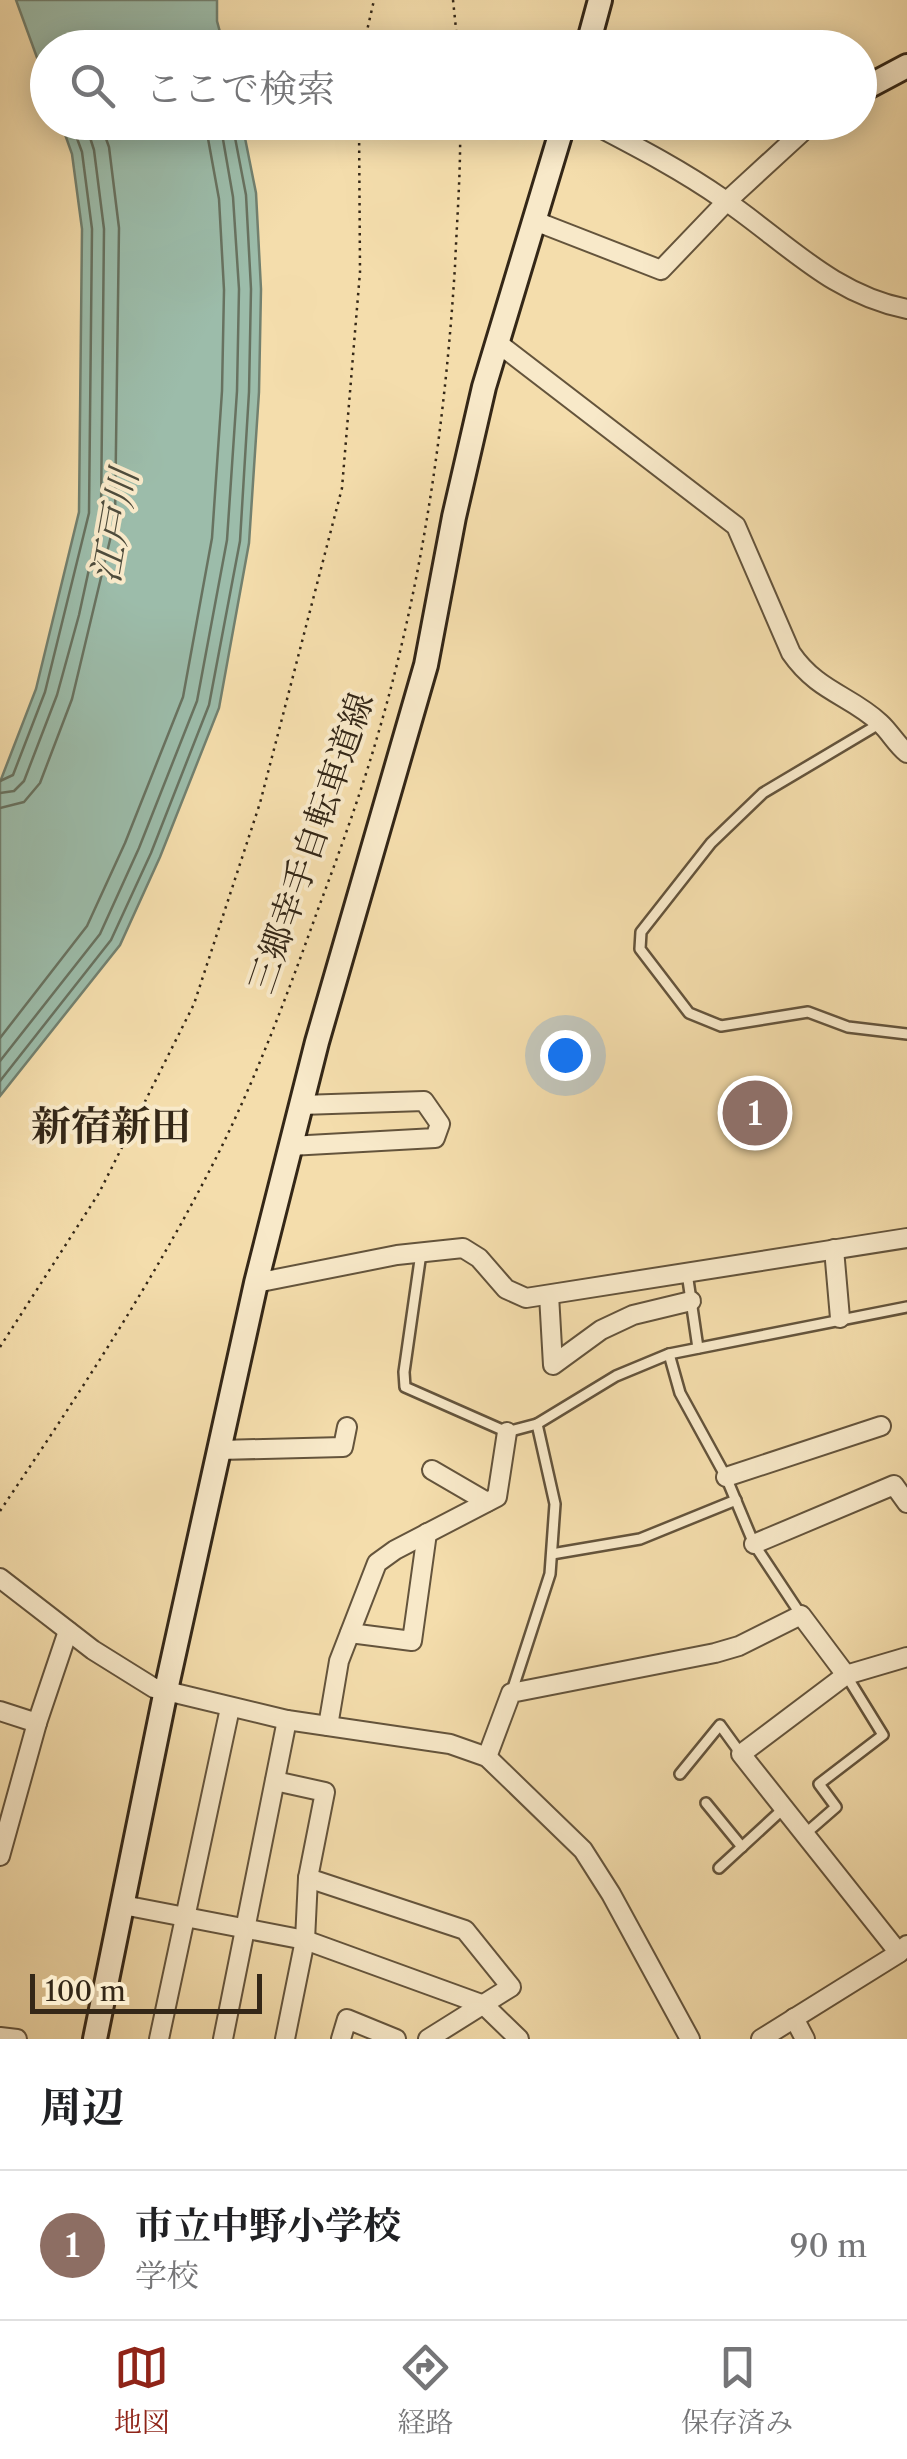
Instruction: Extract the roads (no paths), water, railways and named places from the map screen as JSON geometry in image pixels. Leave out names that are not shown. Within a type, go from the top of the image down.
[{"type":"street","points":[[596,30],[600,0]]},
{"type":"street","points":[[877,82],[907,66]]},
{"type":"street","points":[[96,2039],[166,1690],[256,1283],[353,913],[426,666],[470,445],[559,140]]},
{"type":"street","points":[[624,140],[668,162],[727,201],[846,290],[907,309]]},
{"type":"street","points":[[535,221],[661,270],[793,140]]},
{"type":"street","points":[[499,344],[736,526],[800,667],[881,723],[907,753]]},
{"type":"street","points":[[290,1146],[435,1138],[440,1124],[424,1101],[301,1105]]},
{"type":"street","points":[[256,1283],[463,1248],[479,1258],[506,1289],[526,1298],[907,1238]]},
{"type":"street","points":[[834,1250],[840,1318]]},
{"type":"street","points":[[549,1295],[553,1365],[601,1330],[633,1315],[691,1301]]},
{"type":"street","points":[[220,1450],[342,1447],[346,1426]]},
{"type":"street","points":[[726,1477],[880,1426]]},
{"type":"street","points":[[328,1726],[339,1661],[377,1562],[497,1497],[507,1432]]},
{"type":"street","points":[[432,1470],[486,1502]]},
{"type":"street","points":[[754,1544],[894,1486],[907,1503]]},
{"type":"street","points":[[350,1633],[412,1641],[427,1533]]},
{"type":"street","points":[[0,1578],[68,1631],[154,1688],[287,1720],[450,1744],[487,1757],[583,1850],[612,1894],[690,2039]]},
{"type":"street","points":[[487,1757],[512,1693],[715,1653],[739,1646],[800,1615],[846,1675]]},
{"type":"street","points":[[0,1856],[6,1805],[68,1631]]},
{"type":"street","points":[[760,2039],[903,1949],[741,1754],[846,1675],[907,1657]]},
{"type":"street","points":[[159,2039],[230,1708]]},
{"type":"street","points":[[0,1712],[38,1722]]},
{"type":"street","points":[[223,2039],[287,1720]]},
{"type":"street","points":[[276,1781],[325,1792],[308,1878],[306,1940],[285,2039]]},
{"type":"street","points":[[308,1878],[465,1930],[510,1987],[428,2039]]},
{"type":"street","points":[[123,1904],[306,1940],[484,2005],[519,2039]]},
{"type":"street","points":[[341,2039],[346,2018],[396,2039]]},
{"type":"street","points":[[794,2018],[805,2039]]},
{"type":"street","points":[[0,2037],[16,2039]]},
{"type":"lane","points":[[881,723],[763,792],[711,843],[641,932],[640,948],[689,1013],[721,1026],[808,1012],[848,1027],[907,1034]]},
{"type":"lane","points":[[421,1253],[405,1387],[507,1432],[536,1424],[616,1376],[669,1354],[907,1306]]},
{"type":"lane","points":[[687,1272],[698,1348]]},
{"type":"lane","points":[[669,1354],[680,1393],[726,1477],[754,1544],[800,1615]]},
{"type":"lane","points":[[512,1693],[550,1574],[552,1554],[554,1504],[536,1424]]},
{"type":"lane","points":[[552,1554],[640,1539],[736,1500]]},
{"type":"lane","points":[[805,1834],[836,1807],[819,1784],[883,1736],[846,1675]]},
{"type":"lane","points":[[680,1774],[720,1725],[741,1754]]},
{"type":"lane","points":[[706,1803],[742,1847]]},
{"type":"lane","points":[[719,1868],[784,1808]]},
{"type":"water","points":[[16,0],[217,0],[219,30],[30,30],[30,38]]},
{"type":"water","name":"江戸川","points":[[67,140],[245,140],[256,193],[261,289],[249,543],[219,708],[160,857],[120,945],[0,1096],[0,782],[36,689],[79,512],[82,229]]},
{"type":"place","name":"市立中野小学校","points":[[755,1113]]},
{"type":"district","name":"新宿新田","points":[[111,1126]]}]
